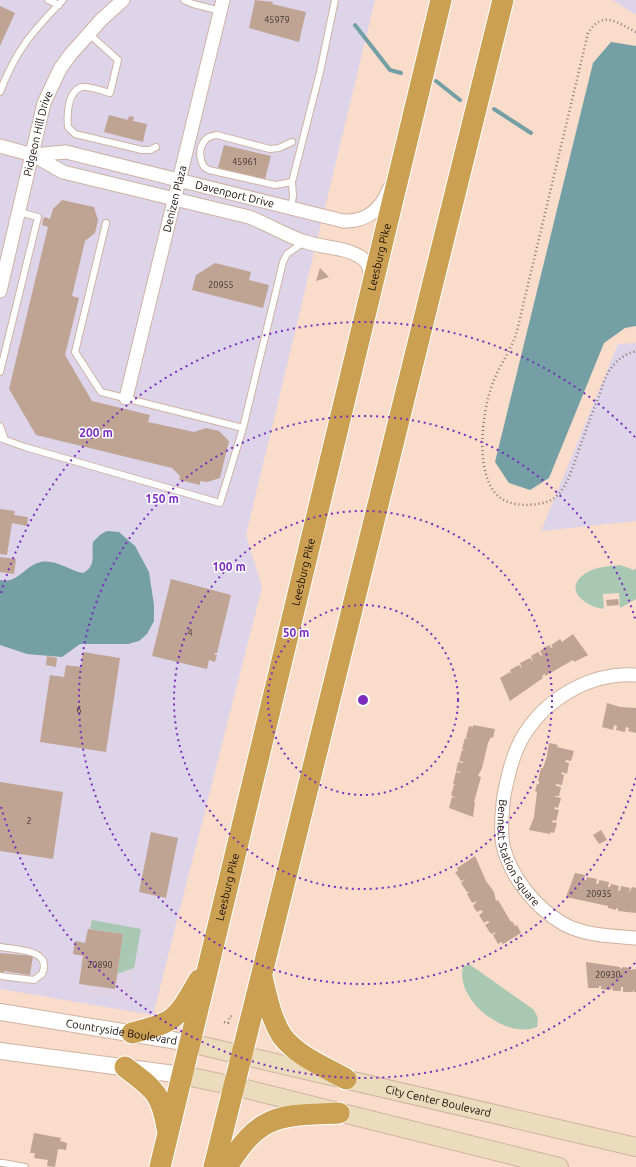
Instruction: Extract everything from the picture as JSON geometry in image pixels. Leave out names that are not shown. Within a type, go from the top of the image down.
[{"type":"highway","name":"Leesburg Pike","points":[[160,1167],[441,0]]},
{"type":"highway","points":[[214,1167],[503,0]]},
{"type":"highway","points":[[132,1032],[163,1024],[174,1018],[184,1005],[210,960]]},
{"type":"highway","points":[[262,975],[269,1005],[283,1036],[292,1046],[307,1057],[346,1079]]},
{"type":"highway","points":[[124,1067],[157,1094],[165,1115],[168,1134]]},
{"type":"highway","points":[[228,1167],[238,1151],[253,1133],[268,1122],[288,1116],[339,1113]]},
{"type":"main road","name":"Countryside Boulevard","points":[[190,1043],[241,1056]]},
{"type":"main road","name":"City Center Boulevard","points":[[241,1056],[636,1147]]},
{"type":"main road","points":[[182,1075],[234,1086],[559,1167]]},
{"type":"street","name":"Pidgeon Hill Drive","points":[[1,283],[33,155],[44,103],[70,54],[88,33],[123,0]]},
{"type":"street","name":"Denizen Plaza","points":[[126,398],[178,180],[222,6]]},
{"type":"street","name":"Davenport Drive","points":[[0,146],[33,155],[62,172],[249,217],[266,223],[304,242],[355,254],[364,259],[369,267],[372,283]]},
{"type":"street","name":"Davenport Drive","points":[[33,155],[66,152],[343,221],[363,219],[372,214],[387,194],[402,158]]},
{"type":"street","name":"Bennett Station Square","points":[[636,675],[620,674],[582,684],[562,696],[530,726],[513,759],[501,813],[503,845],[507,858],[526,891],[542,908],[563,924],[575,929],[602,935],[636,938]]},
{"type":"street","name":"Countryside Boulevard","points":[[0,1012],[132,1032],[190,1043]]},
{"type":"street","points":[[0,1050],[182,1075]]},
{"type":"lane","points":[[48,0],[61,2]]},
{"type":"lane","points":[[184,0],[192,4],[222,6]]},
{"type":"lane","points":[[291,208],[293,196],[292,182],[320,72],[335,0]]},
{"type":"lane","points":[[0,92],[14,58],[26,40],[61,2]]},
{"type":"lane","points":[[88,33],[118,60],[110,93],[83,87],[78,89],[74,94],[67,115],[68,127],[76,134],[142,150],[150,150],[156,146]]},
{"type":"lane","points":[[292,142],[279,148],[270,149],[217,135],[209,136],[204,139],[200,156],[204,167],[209,170],[275,185],[292,182]]},
{"type":"lane","points":[[0,372],[38,217],[19,212]]},
{"type":"lane","points":[[106,223],[75,352],[101,392],[243,428]]},
{"type":"lane","points":[[0,426],[3,439],[220,503],[243,428],[283,262],[287,254],[304,242]]},
{"type":"lane","points":[[0,948],[34,953],[43,960],[44,966],[42,974],[34,980],[0,976]]},
{"type":"lane","points":[[0,1164],[3,1162],[25,1167]]},
{"type":"path","points":[[636,32],[613,20],[605,19],[597,23],[588,33],[516,335],[492,385],[489,399],[482,451],[489,484],[495,493],[509,502],[525,505],[548,501],[559,494],[569,476],[608,373],[620,358],[636,351]]},
{"type":"path","points":[[224,1022],[228,1023],[230,1016],[236,1018]]},
{"type":"shaded area","points":[[0,0],[375,0],[246,535],[262,587],[153,1015],[0,989]]},
{"type":"shaded area","points":[[612,0],[636,0],[636,15]]},
{"type":"shaded area","points":[[636,343],[636,521],[541,531],[618,344]]},
{"type":"shaded area","points":[[89,919],[141,928],[129,1002],[77,993]]},
{"type":"green space","points":[[620,565],[634,570],[636,568],[636,599],[620,608],[619,593],[603,594],[604,609],[590,605],[579,596],[576,591],[576,585],[579,579],[586,573],[598,568]]},
{"type":"green space","points":[[92,920],[141,929],[134,968],[117,974],[123,934],[90,929]]},
{"type":"green space","points":[[469,964],[534,1010],[538,1018],[537,1027],[525,1030],[511,1028],[485,1014],[475,1004],[467,992],[463,980],[463,967]]},
{"type":"water","points":[[611,42],[636,46],[636,326],[625,328],[604,343],[549,478],[530,490],[509,483],[495,462],[593,63]]},
{"type":"water","points":[[107,531],[119,532],[135,546],[149,572],[154,605],[154,621],[147,634],[139,641],[128,644],[80,644],[62,657],[27,654],[0,645],[0,580],[11,580],[35,564],[41,562],[52,562],[83,573],[92,564],[93,542],[101,534]]},
{"type":"building","points":[[255,0],[273,2],[272,4],[306,12],[299,42],[249,28]]},
{"type":"building","points":[[0,6],[15,13],[0,46]]},
{"type":"building","points":[[109,115],[128,120],[129,116],[134,117],[133,121],[147,124],[143,142],[104,132]]},
{"type":"building","points":[[224,145],[271,156],[265,179],[218,168]]},
{"type":"building","points":[[62,200],[94,207],[98,220],[95,233],[85,241],[72,296],[79,298],[65,355],[92,401],[150,415],[148,422],[194,432],[206,428],[219,431],[229,441],[220,478],[207,482],[200,481],[200,485],[179,480],[180,476],[172,468],[36,435],[9,389],[48,227],[42,225],[44,217],[50,219],[53,209]]},
{"type":"building","points":[[215,263],[251,272],[249,280],[269,285],[263,308],[192,290],[196,275]]},
{"type":"building","points":[[320,268],[329,277],[316,281]]},
{"type":"building","points":[[0,509],[15,511],[14,515],[28,517],[27,526],[12,523],[7,555],[0,554]]},
{"type":"building","points":[[0,557],[16,559],[14,574],[0,572]]},
{"type":"building","points":[[171,579],[231,595],[217,653],[215,653],[215,655],[217,655],[215,662],[209,660],[207,669],[152,656]]},
{"type":"building","points":[[618,599],[619,605],[607,606],[606,600]]},
{"type":"building","points":[[573,634],[588,655],[574,662],[573,660],[545,676],[545,674],[542,676],[543,678],[510,701],[500,678],[510,672],[512,674],[510,670],[519,665],[522,669],[520,663],[530,658],[533,662],[531,656],[538,652],[541,656],[540,651],[549,645],[551,648],[553,647],[551,645],[560,639],[562,642]]},
{"type":"building","points":[[83,652],[120,658],[106,752],[40,742],[50,675],[64,677],[66,665],[81,667]]},
{"type":"building","points":[[47,656],[57,658],[56,667],[46,665]]},
{"type":"building","points":[[607,703],[620,707],[636,708],[636,733],[628,731],[629,728],[626,727],[625,732],[616,730],[617,726],[614,725],[613,730],[602,727]]},
{"type":"building","points":[[473,725],[495,729],[493,738],[491,737],[488,743],[482,768],[478,776],[481,777],[474,802],[473,817],[449,808],[452,797],[456,798],[451,795],[454,785],[457,785],[453,784],[456,772],[461,772],[456,771],[458,762],[463,763],[459,761],[462,750],[466,751],[462,749],[465,738],[469,739],[466,737],[469,726],[473,727]]},
{"type":"building","points":[[549,743],[558,745],[557,747],[574,751],[571,761],[566,760],[565,762],[569,763],[567,774],[562,772],[561,774],[564,775],[562,785],[556,784],[556,786],[561,787],[559,796],[553,796],[561,798],[558,808],[555,807],[554,809],[559,810],[556,821],[553,820],[552,822],[557,823],[554,833],[551,832],[550,834],[529,830],[534,817],[537,792],[535,791],[537,784],[539,784],[538,781],[541,768],[543,768],[547,756]]},
{"type":"building","points":[[0,782],[63,792],[53,859],[0,851]]},
{"type":"building","points":[[601,830],[607,840],[599,844],[593,835]]},
{"type":"building","points":[[151,832],[178,838],[166,898],[139,892]]},
{"type":"building","points":[[475,856],[486,881],[494,892],[496,901],[498,900],[511,922],[512,921],[515,926],[517,925],[521,933],[503,944],[501,942],[498,944],[493,935],[497,932],[491,934],[485,925],[490,922],[487,921],[484,923],[479,915],[483,912],[481,910],[477,912],[473,906],[477,901],[472,903],[467,894],[469,892],[467,892],[461,883],[465,879],[461,881],[455,872],[458,871],[457,868]]},
{"type":"building","points":[[575,873],[585,875],[584,880],[586,880],[587,877],[597,879],[596,884],[599,883],[599,880],[609,882],[608,887],[610,887],[611,884],[619,886],[618,891],[620,891],[621,886],[630,888],[629,893],[632,887],[636,888],[636,913],[618,911],[616,908],[616,910],[608,908],[608,906],[566,897]]},
{"type":"building","points":[[88,929],[123,934],[115,989],[79,984],[83,956],[73,954],[75,941],[85,943]]},
{"type":"building","points":[[0,953],[33,956],[30,975],[4,971],[4,974],[0,973]]},
{"type":"building","points":[[586,962],[620,967],[620,969],[623,967],[630,968],[630,970],[636,969],[636,992],[634,992],[634,989],[633,992],[623,992],[623,987],[621,987],[621,991],[613,991],[612,985],[611,990],[601,989],[601,986],[599,986],[599,988],[588,988]]},
{"type":"building","points":[[34,1133],[61,1138],[60,1141],[67,1143],[66,1150],[58,1149],[55,1167],[47,1166],[48,1160],[34,1158],[35,1153],[30,1153]]},
{"type":"waterway","points":[[355,25],[390,70],[401,73]]},
{"type":"waterway","points":[[436,81],[460,100]]},
{"type":"waterway","points":[[494,109],[531,133]]}]
